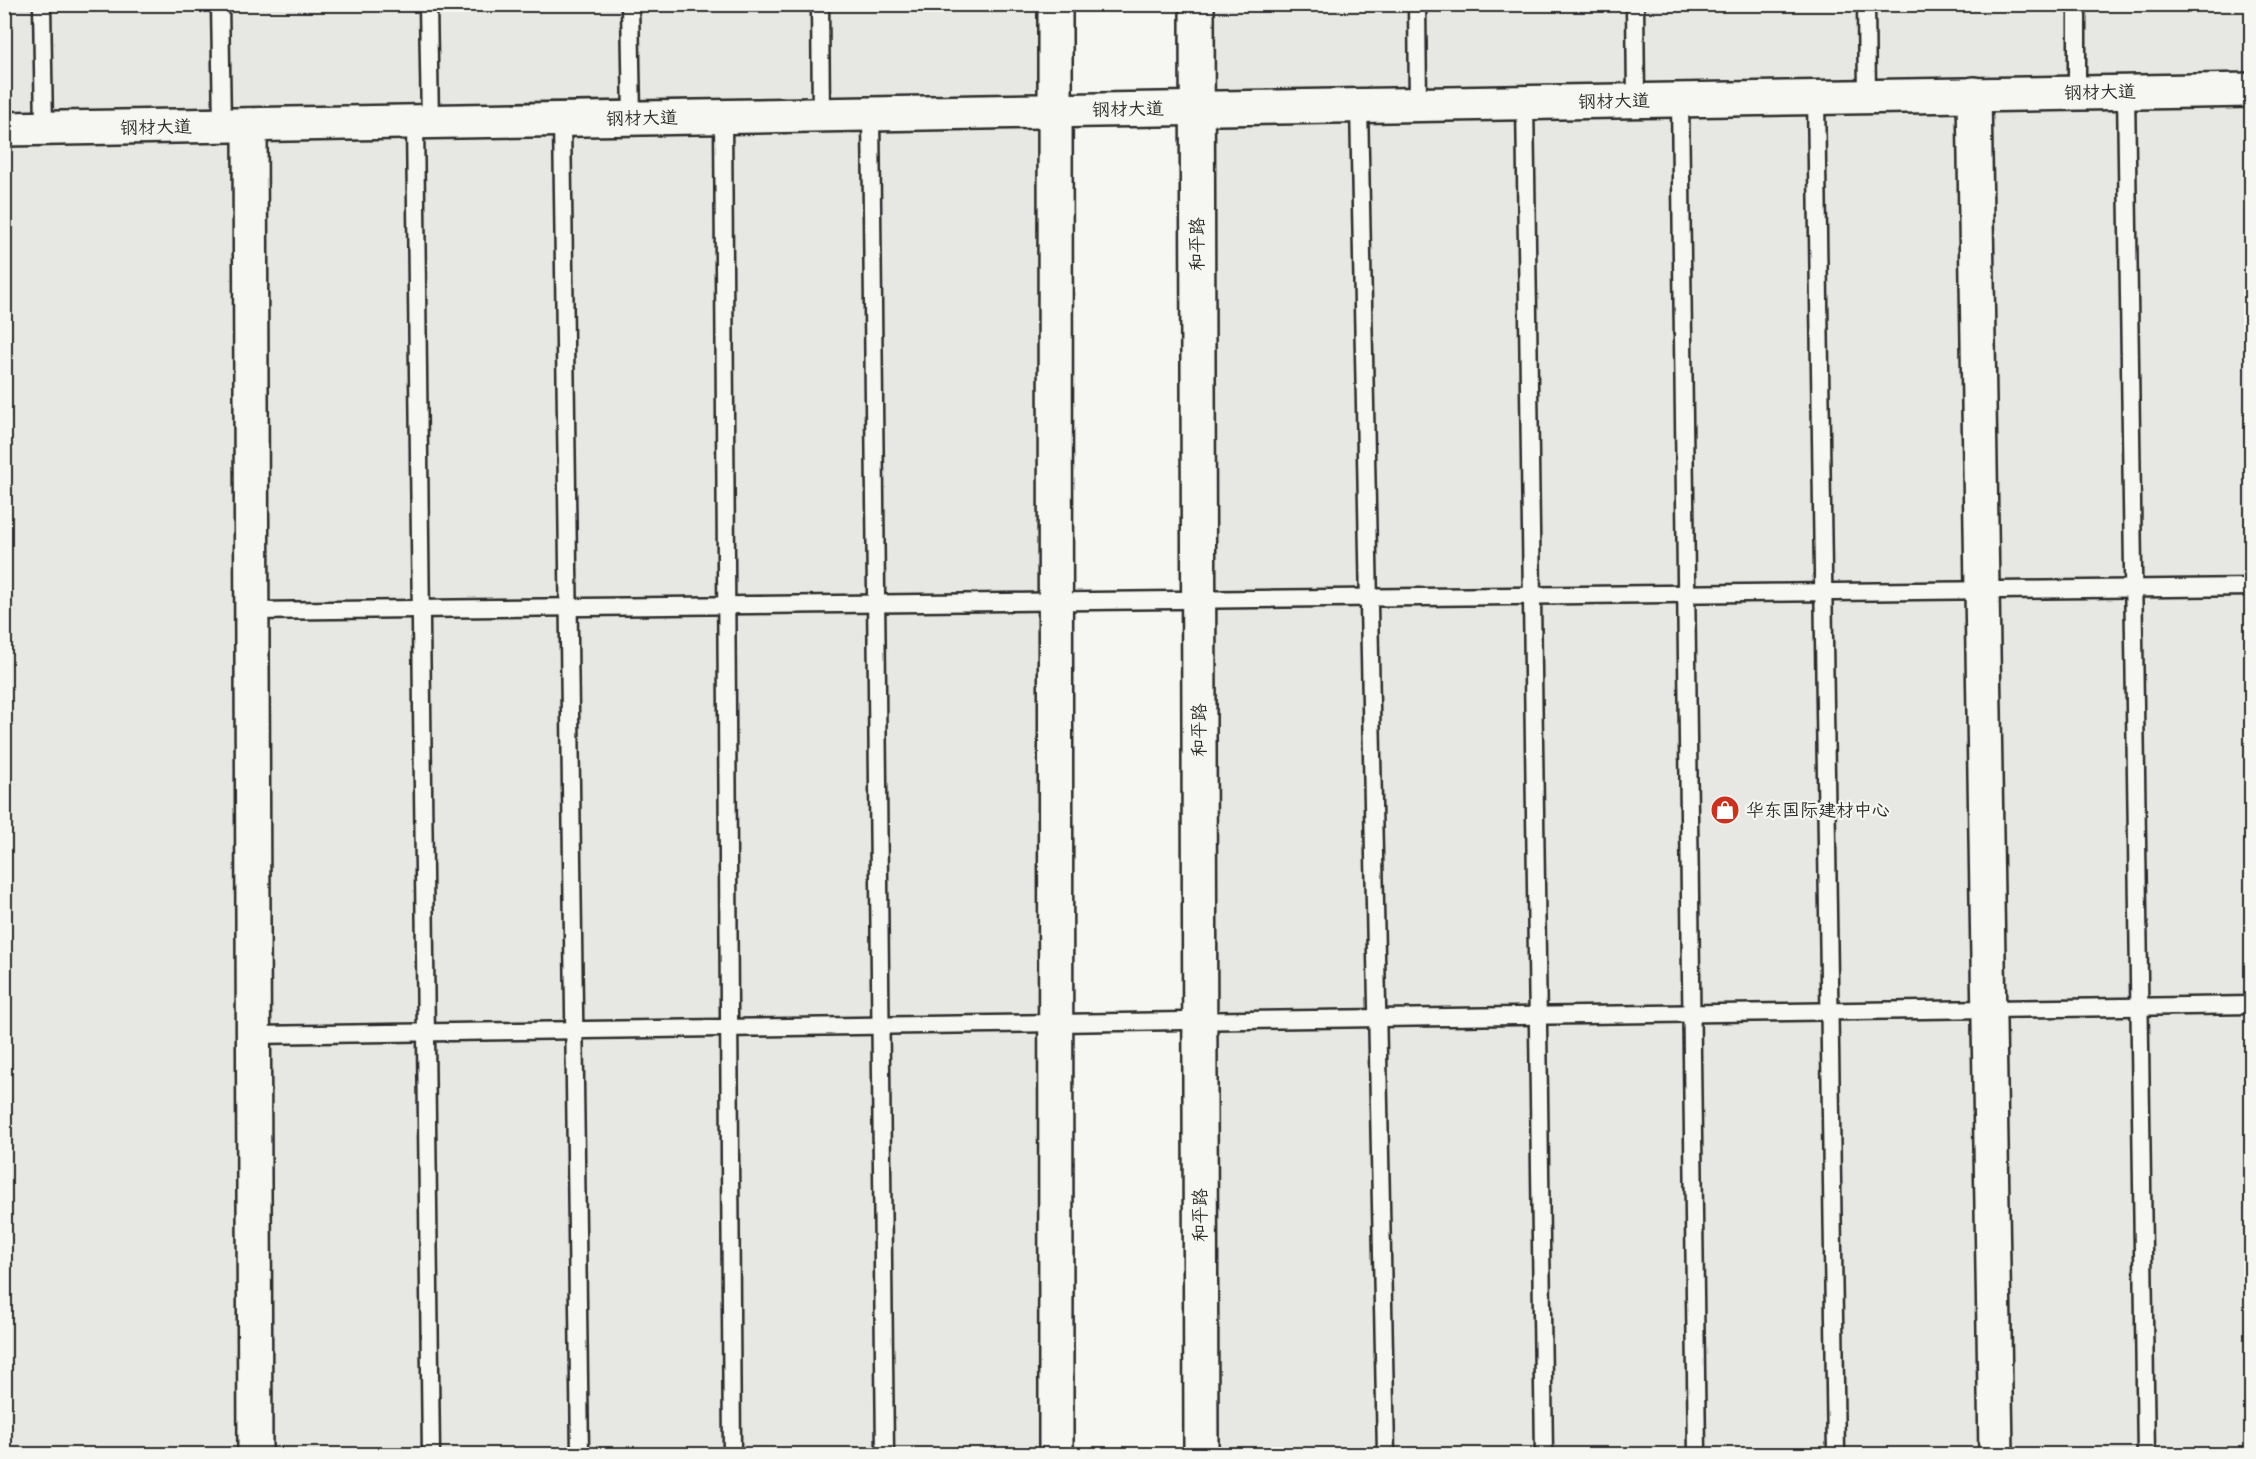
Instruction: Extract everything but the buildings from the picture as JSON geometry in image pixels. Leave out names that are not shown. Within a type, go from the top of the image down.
[{"type":"street","points":[[1055,4],[1056,1455]]},
{"type":"street","name":"和平路","points":[[1197,4],[1201,1455]]},
{"type":"street","name":"钢材大道","points":[[4,129],[2252,90]]},
{"type":"street","points":[[1974,94],[1996,1455]]},
{"type":"street","points":[[236,125],[252,611],[255,1455]]},
{"type":"lane","points":[[42,4],[44,129]]},
{"type":"lane","points":[[220,4],[236,125]]},
{"type":"lane","points":[[428,4],[422,122],[421,609],[431,1455]]},
{"type":"lane","points":[[630,4],[632,118]]},
{"type":"lane","points":[[820,4],[821,114]]},
{"type":"lane","points":[[1417,4],[1418,104]]},
{"type":"lane","points":[[1635,4],[1636,100]]},
{"type":"lane","points":[[1866,4],[1867,96]]},
{"type":"lane","points":[[2077,4],[2077,93]]},
{"type":"lane","points":[[2126,92],[2146,1455]]},
{"type":"lane","points":[[1816,97],[1836,1455]]},
{"type":"lane","points":[[1680,99],[1697,1455]]},
{"type":"lane","points":[[1525,102],[1544,1455]]},
{"type":"lane","points":[[1359,105],[1386,1455]]},
{"type":"lane","points":[[871,114],[885,1455]]},
{"type":"lane","points":[[723,117],[732,1455]]},
{"type":"lane","points":[[562,120],[580,1455]]},
{"type":"lane","points":[[252,611],[2252,587]]},
{"type":"lane","points":[[254,1035],[2252,1005]]},
{"type":"shaded area","points":[[4,5],[1055,5],[1055,110],[5,129]]},
{"type":"shaded area","name":"华东国际建材中心","points":[[1197,5],[2251,5],[2251,1454],[1201,1454]]},
{"type":"shaded area","points":[[1051,116],[1056,1454],[5,1454],[4,132]]},
{"type":"place","name":"华东国际建材中心","points":[[1725,810]]}]
